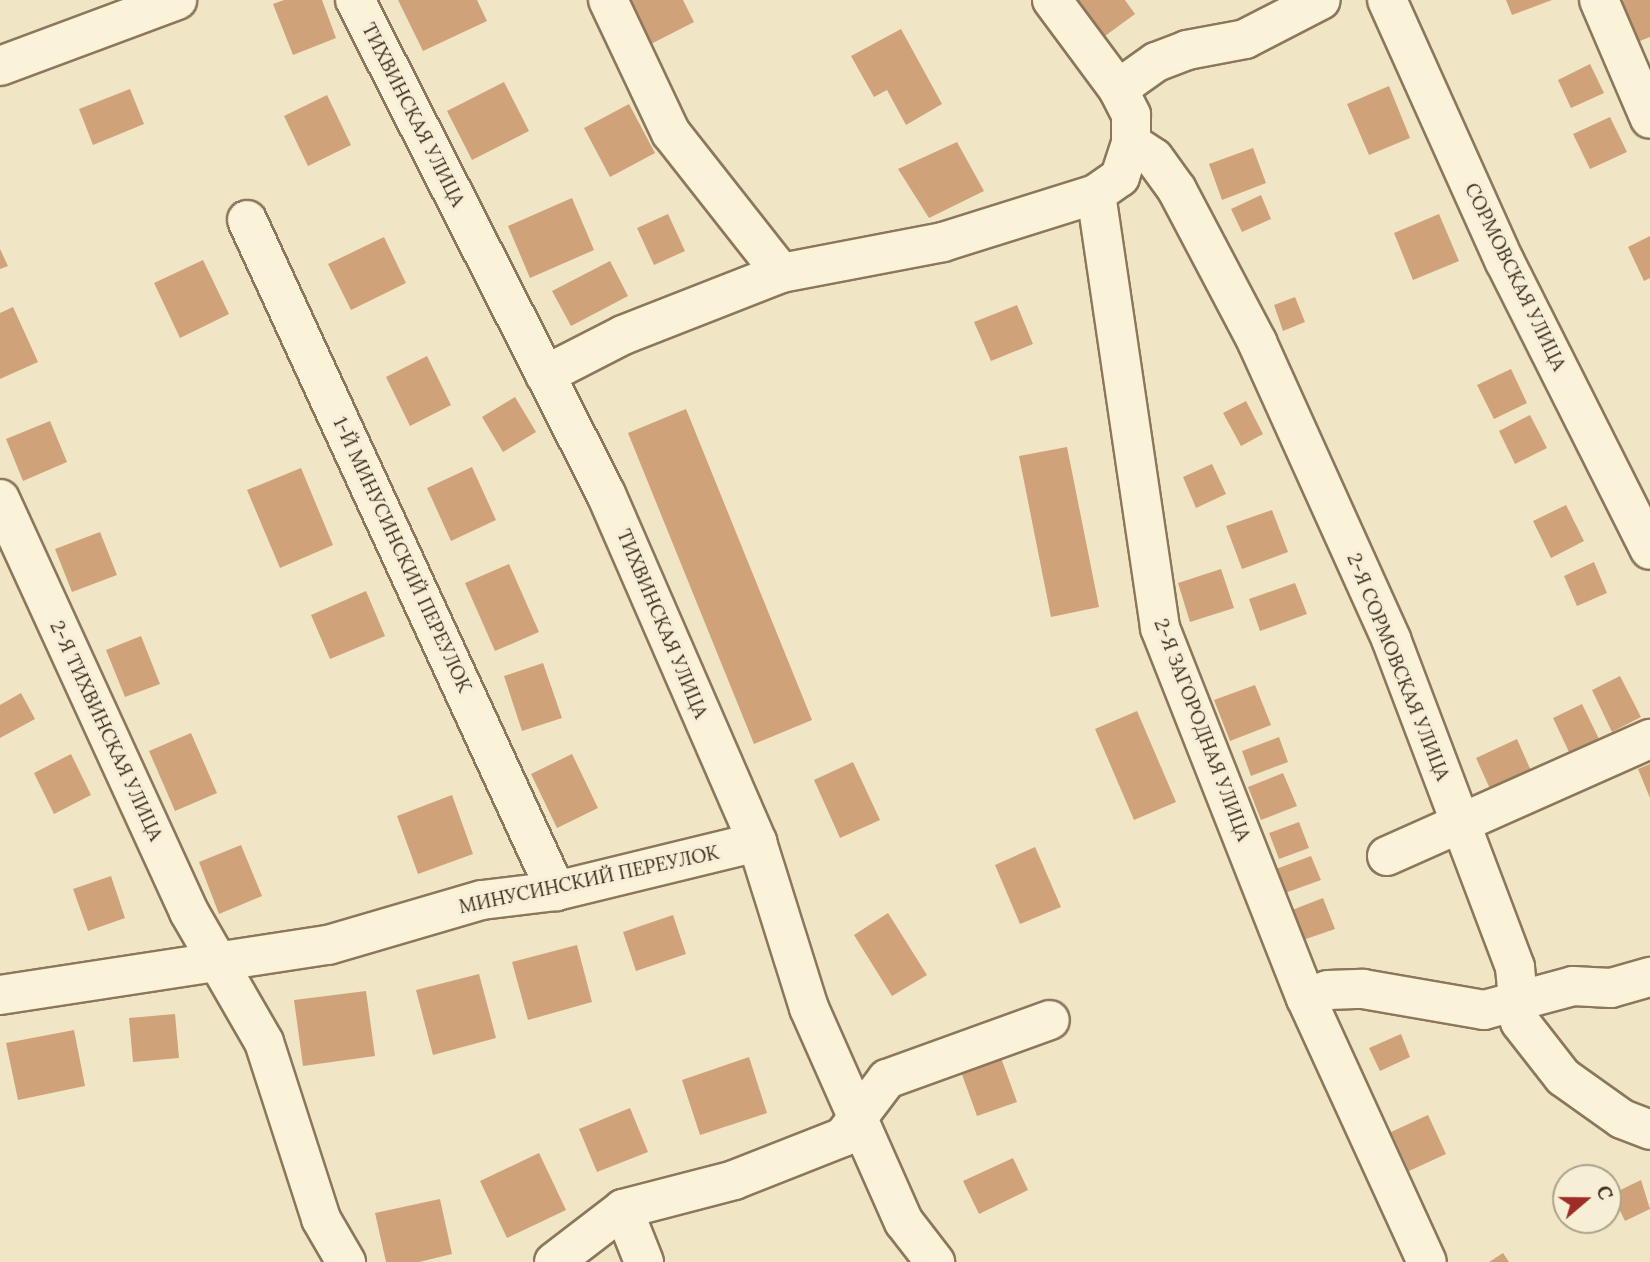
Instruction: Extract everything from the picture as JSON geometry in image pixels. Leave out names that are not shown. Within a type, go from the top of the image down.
[{"type":"street","points":[[0,66],[177,0]]},
{"type":"street","name":"ТИХВИНСКАЯ УЛИЦА","points":[[355,0],[606,494],[757,842],[809,1008],[904,1222],[935,1262]]},
{"type":"street","points":[[608,0],[671,133],[781,273]]},
{"type":"street","points":[[545,375],[623,335],[781,273],[943,242],[1096,194],[1120,177],[1132,143],[1131,115],[1108,75],[1052,0]]},
{"type":"street","points":[[1108,75],[1245,39],[1321,0]]},
{"type":"street","name":"СОРМОВСКАЯ УЛИЦА","points":[[1387,0],[1505,262],[1650,550]]},
{"type":"street","points":[[1599,0],[1650,119]]},
{"type":"street","name":"2-Я СОРМОВСКАЯ УЛИЦА","points":[[1132,143],[1154,158],[1177,190],[1257,342],[1391,639],[1515,967],[1520,1022],[1563,1077],[1622,1119],[1650,1130]]},
{"type":"street","name":"2-Я ЗАГОРОДНАЯ УЛИЦА","points":[[1096,194],[1160,628],[1306,998],[1427,1262]]},
{"type":"street","name":"1-Й МИНУСИНСКИЙ ПЕРЕУЛОК","points":[[247,220],[556,891]]},
{"type":"street","name":"2-Я ТИХВИНСКАЯ УЛИЦА","points":[[0,499],[189,912],[264,1042],[321,1219],[346,1262]]},
{"type":"street","points":[[1387,856],[1650,738]]},
{"type":"street","name":"МИНУСИНСКИЙ ПЕРЕУЛОК","points":[[0,995],[328,945],[482,900],[556,891],[757,842]]},
{"type":"street","points":[[1611,988],[1650,977]]},
{"type":"street","points":[[1306,998],[1328,990],[1363,989],[1484,1010],[1517,1004],[1573,986],[1611,988],[1650,1001]]},
{"type":"street","points":[[554,1262],[623,1209],[734,1180],[843,1137],[887,1079],[1050,1020]]},
{"type":"street","points":[[623,1209],[644,1262]]},
{"type":"building","points":[[284,0],[322,0],[336,38],[293,55],[273,4]]},
{"type":"building","points":[[398,0],[477,0],[487,21],[423,51]]},
{"type":"building","points":[[624,0],[683,0],[694,22],[647,46]]},
{"type":"building","points":[[1078,0],[1125,0],[1135,14],[1105,36]]},
{"type":"building","points":[[1506,0],[1552,0],[1512,15]]},
{"type":"building","points":[[1624,0],[1650,0],[1650,37],[1635,43],[1618,3]]},
{"type":"building","points":[[901,29],[942,104],[906,125],[887,90],[874,97],[851,56]]},
{"type":"building","points":[[1590,64],[1604,93],[1571,108],[1558,80]]},
{"type":"building","points":[[504,82],[529,131],[472,160],[447,111]]},
{"type":"building","points":[[1389,86],[1410,138],[1369,155],[1347,104]]},
{"type":"building","points":[[130,89],[144,124],[93,145],[79,109]]},
{"type":"building","points":[[327,95],[351,145],[308,166],[284,116]]},
{"type":"building","points":[[629,104],[655,153],[610,177],[584,128]]},
{"type":"building","points":[[1610,117],[1627,152],[1590,169],[1573,134]]},
{"type":"building","points":[[957,142],[984,191],[929,218],[898,169]]},
{"type":"building","points":[[1253,148],[1266,183],[1222,200],[1209,164]]},
{"type":"building","points":[[1261,195],[1271,219],[1242,232],[1231,209]]},
{"type":"building","points":[[572,198],[594,250],[530,278],[508,226]]},
{"type":"building","points":[[668,214],[685,251],[654,265],[637,228]]},
{"type":"building","points":[[1439,214],[1459,261],[1413,280],[1394,233]]},
{"type":"building","points":[[1650,236],[1650,278],[1644,281],[1628,247]]},
{"type":"building","points":[[384,237],[406,283],[351,310],[328,264]]},
{"type":"building","points":[[0,249],[8,266],[0,269]]},
{"type":"building","points":[[203,260],[229,314],[180,338],[154,283]]},
{"type":"building","points":[[610,261],[628,296],[571,326],[552,291]]},
{"type":"building","points":[[1295,297],[1305,322],[1283,331],[1274,305]]},
{"type":"building","points":[[1017,305],[1033,344],[991,361],[974,322]]},
{"type":"building","points":[[13,307],[38,362],[0,379],[0,313]]},
{"type":"building","points":[[427,356],[451,405],[410,426],[386,377]]},
{"type":"building","points":[[1511,369],[1527,403],[1494,419],[1477,385]]},
{"type":"building","points":[[515,397],[536,432],[503,452],[482,417]]},
{"type":"building","points":[[1246,401],[1263,434],[1241,446],[1223,413]]},
{"type":"building","points":[[686,409],[812,720],[754,744],[628,433]]},
{"type":"building","points":[[1530,415],[1547,448],[1515,464],[1499,431]]},
{"type":"building","points":[[50,421],[67,462],[23,481],[6,439]]},
{"type":"building","points":[[1067,447],[1099,607],[1051,617],[1019,456]]},
{"type":"building","points":[[1212,464],[1226,494],[1196,508],[1183,477]]},
{"type":"building","points":[[472,467],[496,520],[451,541],[427,488]]},
{"type":"building","points":[[301,468],[333,545],[280,568],[247,490]]},
{"type":"building","points":[[1566,505],[1584,541],[1551,558],[1533,521]]},
{"type":"building","points":[[1272,510],[1288,552],[1242,569],[1226,526]]},
{"type":"building","points":[[100,532],[117,575],[72,592],[55,549]]},
{"type":"building","points":[[1594,562],[1607,593],[1577,606],[1564,576]]},
{"type":"building","points":[[509,564],[539,632],[495,651],[465,583]]},
{"type":"building","points":[[1221,569],[1234,608],[1190,622],[1178,583]]},
{"type":"building","points":[[1295,583],[1307,614],[1260,631],[1249,599]]},
{"type":"building","points":[[366,591],[385,636],[330,659],[311,615]]},
{"type":"building","points":[[141,636],[160,684],[125,697],[106,650]]},
{"type":"building","points":[[543,663],[562,718],[522,731],[504,676]]},
{"type":"building","points":[[1620,676],[1641,717],[1612,732],[1592,690]]},
{"type":"building","points":[[1255,685],[1271,725],[1230,741],[1214,700]]},
{"type":"building","points":[[21,693],[35,719],[0,738],[0,705]]},
{"type":"building","points":[[1582,704],[1599,739],[1569,752],[1553,718]]},
{"type":"building","points":[[1137,711],[1176,802],[1134,820],[1095,729]]},
{"type":"building","points":[[191,733],[217,793],[175,811],[149,751]]},
{"type":"building","points":[[1279,737],[1288,762],[1251,776],[1242,751]]},
{"type":"building","points":[[1517,739],[1532,773],[1491,791],[1476,758]]},
{"type":"building","points":[[71,754],[91,795],[54,814],[34,773]]},
{"type":"building","points":[[572,754],[598,808],[557,828],[531,774]]},
{"type":"building","points":[[853,762],[880,820],[840,838],[814,780]]},
{"type":"building","points":[[1650,764],[1650,798],[1638,769]]},
{"type":"building","points":[[1283,773],[1297,806],[1261,820],[1248,787]]},
{"type":"building","points":[[452,795],[473,854],[418,874],[397,816]]},
{"type":"building","points":[[1299,822],[1309,848],[1279,859],[1269,833]]},
{"type":"building","points":[[241,845],[262,896],[219,914],[199,862]]},
{"type":"building","points":[[1035,847],[1061,907],[1020,924],[995,865]]},
{"type":"building","points":[[1311,856],[1321,880],[1285,893],[1276,869]]},
{"type":"building","points":[[111,876],[125,918],[88,931],[73,889]]},
{"type":"building","points":[[1323,898],[1335,929],[1303,940],[1292,910]]},
{"type":"building","points":[[888,913],[927,975],[892,996],[854,935]]},
{"type":"building","points":[[673,915],[686,954],[636,971],[623,932]]},
{"type":"building","points":[[577,945],[592,1002],[528,1020],[512,962]]},
{"type":"building","points":[[479,974],[496,1038],[433,1055],[416,990]]},
{"type":"building","points":[[366,991],[375,1056],[303,1066],[294,1000]]},
{"type":"building","points":[[175,1014],[179,1058],[133,1062],[129,1018]]},
{"type":"building","points":[[74,1030],[85,1086],[18,1100],[6,1043]]},
{"type":"building","points":[[1401,1034],[1410,1057],[1380,1071],[1369,1048]]},
{"type":"building","points":[[1000,1055],[1017,1102],[977,1116],[960,1069]]},
{"type":"building","points":[[749,1057],[767,1113],[700,1135],[682,1080]]},
{"type":"building","points":[[630,1108],[648,1152],[597,1172],[579,1129]]},
{"type":"building","points":[[1428,1115],[1446,1154],[1409,1171],[1391,1132]]},
{"type":"building","points":[[539,1153],[566,1210],[507,1238],[480,1181]]},
{"type":"building","points":[[1013,1158],[1028,1190],[979,1214],[963,1181]]},
{"type":"building","points":[[1641,1180],[1650,1209],[1625,1221],[1622,1215],[1622,1189]]},
{"type":"building","points":[[440,1199],[452,1254],[419,1262],[386,1262],[375,1213]]},
{"type":"building","points":[[1503,1253],[1509,1262],[1489,1262]]}]
